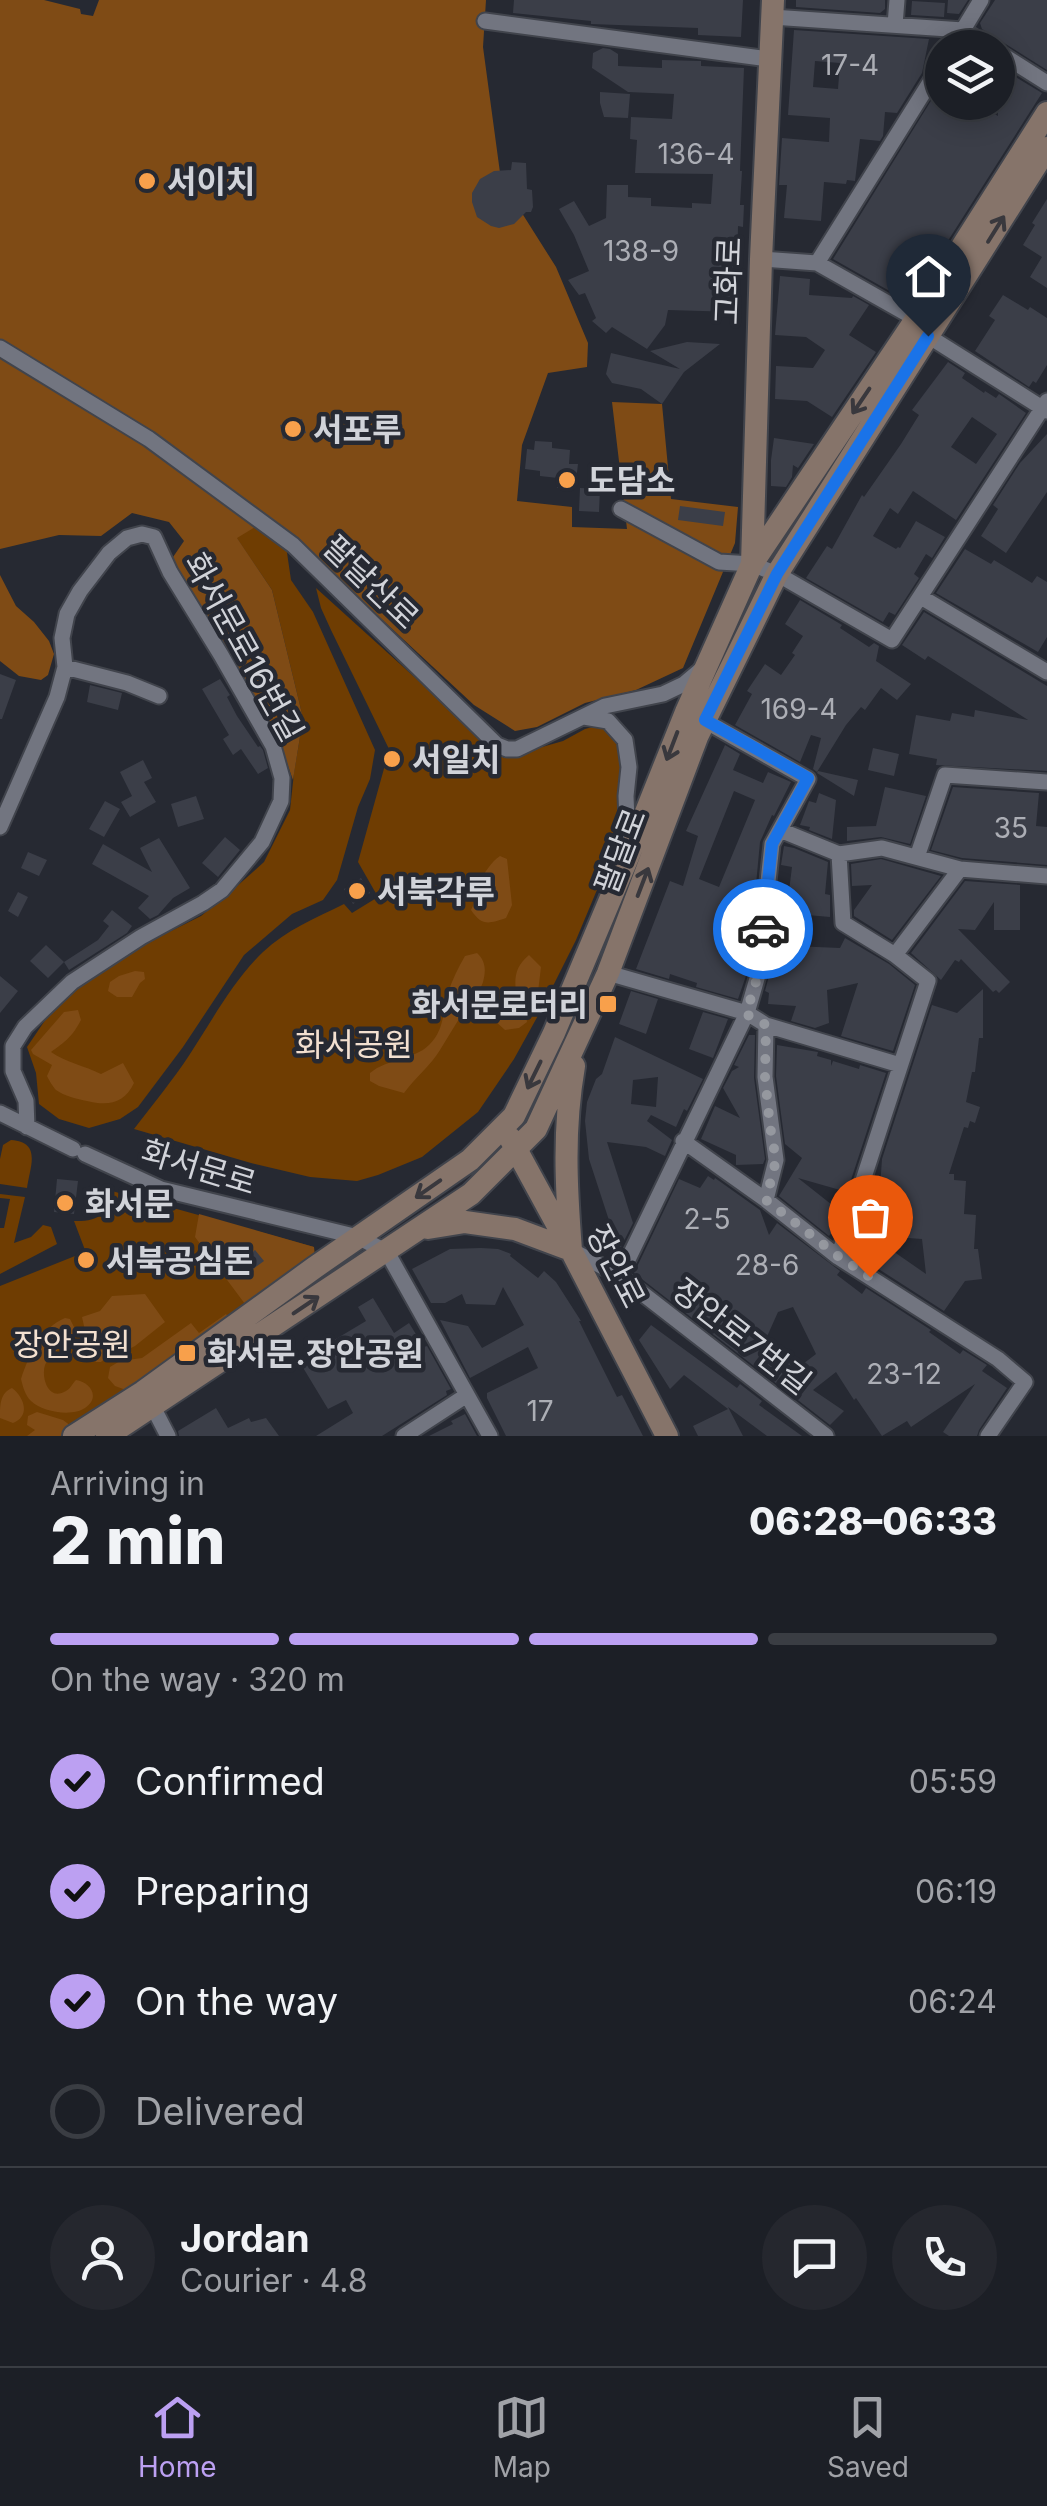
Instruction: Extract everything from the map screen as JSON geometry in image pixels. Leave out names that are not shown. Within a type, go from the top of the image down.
[{"type":"main road","name":"고화로","points":[[752,564],[773,9]]},
{"type":"main road","name":"팔달로","points":[[108,1436],[472,1194],[536,1130],[608,973],[705,720],[777,574],[1047,113]]},
{"type":"main road","name":"팔달로","points":[[503,1128],[514,1116],[554,1033],[686,712],[752,564],[1047,148]]},
{"type":"main road","points":[[419,1230],[465,1222],[515,1229],[572,1250],[566,1180],[567,1106],[579,1038]]},
{"type":"main road","name":"장안로","points":[[503,1128],[572,1250],[666,1436]]},
{"type":"main road","points":[[74,1436],[470,1160],[503,1128]]},
{"type":"street","points":[[895,25],[897,0]]},
{"type":"street","points":[[773,9],[963,30],[981,0]]},
{"type":"street","points":[[484,21],[769,59]]},
{"type":"street","points":[[1015,63],[1047,83]]},
{"type":"street","points":[[817,263],[925,90]]},
{"type":"street","points":[[621,508],[718,562],[752,564],[777,574],[892,640],[1045,407],[817,263],[761,260]]},
{"type":"street","name":"팔달산로","points":[[0,348],[149,439],[293,545],[497,745],[507,750],[605,706],[662,694],[684,684],[706,665]]},
{"type":"street","name":"화서문로16번길","points":[[0,827],[57,696],[65,667],[62,638],[67,614],[80,591],[127,538],[142,534],[154,538],[273,746],[282,778],[281,801],[262,842],[222,890],[72,982],[25,1027],[13,1046],[13,1058],[26,1101],[26,1127]]},
{"type":"street","points":[[920,597],[1047,672]]},
{"type":"street","points":[[65,667],[159,696]]},
{"type":"street","points":[[584,717],[608,721],[625,740],[629,767],[628,856]]},
{"type":"street","points":[[620,1276],[746,1014],[758,975],[772,844],[808,778],[705,720]]},
{"type":"street","points":[[918,857],[945,775],[1047,782]]},
{"type":"street","points":[[780,830],[839,854],[882,848],[960,869],[1047,876]]},
{"type":"street","points":[[838,1256],[928,980],[843,924],[839,854]]},
{"type":"street","points":[[895,955],[960,869]]},
{"type":"street","points":[[608,973],[900,1065]]},
{"type":"street","points":[[766,1025],[765,1077],[776,1160],[766,1200]]},
{"type":"street","name":"화서문로","points":[[1,1118],[162,1190],[358,1237],[387,1252]]},
{"type":"street","points":[[683,1141],[838,1256],[998,1359],[1025,1382],[988,1436]]},
{"type":"street","name":"장안로7번길","points":[[572,1250],[620,1276],[826,1436]]},
{"type":"street","points":[[387,1252],[490,1436]]},
{"type":"street","points":[[410,1434],[468,1395]]},
{"type":"street","points":[[152,1407],[168,1436]]},
{"type":"green space","points":[[267,520],[284,532],[291,580],[313,612],[375,750],[370,779],[337,880],[323,900],[292,914],[244,955],[138,1107],[120,1119],[89,1128],[59,1119],[39,1104],[36,1073],[27,1047],[50,1013],[82,982],[133,950],[201,916],[236,887],[264,862],[290,810],[303,718],[272,590],[236,537]]},
{"type":"green space","name":"화서공원","points":[[316,588],[504,758],[607,723],[621,730],[623,825],[576,940],[514,1059],[478,1112],[422,1157],[357,1181],[310,1177],[134,1129],[233,988],[263,952],[291,931],[344,904],[352,913],[378,897],[358,862],[385,765],[398,766],[401,754],[389,749],[321,608]]},
{"type":"green space","points":[[11,1140],[27,1145],[32,1157],[27,1188],[0,1184],[3,1145]]},
{"type":"green space","name":"장안공원","points":[[112,1191],[314,1247],[315,1261],[64,1436],[0,1436],[0,1286],[75,1256],[81,1271],[97,1265],[91,1249],[85,1250],[74,1221],[101,1215],[109,1206]]},
{"type":"green space","points":[[0,1194],[25,1197],[14,1243],[31,1237],[43,1225],[51,1227],[57,1244],[0,1274],[0,1228],[4,1228],[10,1199],[0,1198]]},
{"type":"shaded area","points":[[0,0],[44,0],[93,16],[99,0],[486,0],[483,47],[501,180],[556,267],[588,343],[587,367],[548,373],[522,445],[517,501],[572,507],[572,527],[627,529],[612,402],[662,404],[671,499],[738,507],[735,543],[683,668],[636,690],[585,703],[537,727],[515,731],[474,705],[306,549],[267,520],[237,538],[272,590],[303,718],[293,780],[279,741],[253,694],[175,573],[171,560],[184,541],[169,522],[132,513],[101,536],[59,535],[0,549]]},
{"type":"shaded area","points":[[0,575],[16,606],[49,641],[54,654],[48,675],[41,680],[19,676],[0,661]]},
{"type":"shaded area","points":[[500,856],[507,859],[512,905],[506,918],[486,922],[471,910],[477,887]]},
{"type":"shaded area","points":[[477,953],[484,966],[482,985],[432,1061],[404,1093],[370,1081],[370,1073],[377,1068],[429,1045],[440,1027],[448,993],[465,956]]},
{"type":"shaded area","points":[[529,955],[541,967],[538,992],[528,995],[524,1004],[527,1022],[505,1030],[494,1020],[516,993],[517,972]]},
{"type":"shaded area","points":[[135,971],[144,972],[145,979],[132,997],[117,997],[108,991],[110,982]]},
{"type":"shaded area","points":[[78,1010],[78,1026],[51,1052],[101,1074],[123,1063],[134,1083],[115,1102],[95,1103],[59,1092],[47,1076],[52,1065],[31,1050],[64,1012]]},
{"type":"shaded area","points":[[199,1214],[314,1247],[315,1261],[248,1308],[195,1237]]},
{"type":"shaded area","points":[[145,1294],[165,1322],[135,1346],[114,1350],[96,1362],[90,1353],[82,1317],[100,1311],[112,1296]]},
{"type":"shaded area","points":[[226,1314],[231,1321],[126,1390],[108,1378],[110,1367],[120,1361],[142,1358],[191,1323],[199,1333]]},
{"type":"shaded area","points":[[65,1318],[70,1319],[75,1329],[74,1336],[47,1360],[45,1381],[58,1394],[76,1380],[81,1381],[93,1395],[85,1408],[65,1413],[36,1405],[27,1396],[21,1379],[43,1335]]},
{"type":"shaded area","points":[[12,1388],[24,1406],[22,1416],[13,1423],[0,1418],[3,1396]]},
{"type":"shaded area","points":[[37,1412],[71,1426],[64,1436],[27,1436],[35,1430],[27,1425],[28,1416]]},
{"type":"building","points":[[514,0],[743,0],[741,37],[698,35],[698,28],[591,24],[513,13]]},
{"type":"building","points":[[796,0],[885,0],[885,9],[880,13],[796,7]]},
{"type":"building","points":[[948,0],[968,0],[959,14],[947,13]]},
{"type":"building","points":[[995,0],[1047,0],[1047,70],[1015,50],[1015,30],[984,30],[980,23]]},
{"type":"building","points":[[912,1],[945,3],[944,17],[911,15]]},
{"type":"building","points":[[794,30],[925,39],[922,73],[897,113],[885,112],[880,141],[860,139],[855,181],[824,182],[821,221],[784,218],[787,185],[779,185],[782,138],[829,142],[830,118],[788,115]],"holes":[[[815,61],[840,63],[838,89],[813,87]]]},
{"type":"building","points":[[603,48],[618,54],[618,66],[662,68],[662,60],[744,68],[740,205],[744,205],[743,227],[738,226],[736,312],[668,310],[665,325],[647,349],[612,327],[606,333],[592,321],[596,318],[585,293],[579,295],[568,280],[589,271],[559,209],[574,201],[589,226],[606,218],[607,185],[628,185],[628,197],[651,198],[651,206],[692,208],[692,203],[711,204],[713,174],[635,173],[637,140],[630,139],[631,117],[672,119],[674,94],[628,92],[592,68],[593,53]]},
{"type":"building","points":[[1015,77],[1042,93],[909,302],[833,259],[925,110],[925,120],[1015,120]]},
{"type":"building","points":[[600,92],[630,94],[628,118],[604,117]]},
{"type":"building","points":[[512,162],[526,163],[527,189],[532,190],[533,207],[514,224],[491,226],[477,217],[472,193],[480,179],[494,171],[511,170]]},
{"type":"building","points":[[1047,199],[1047,288],[1030,277],[1042,257],[1023,245]]},
{"type":"building","points":[[780,276],[810,279],[809,295],[853,296],[869,305],[849,335],[876,352],[832,417],[807,401],[775,399],[776,366],[813,368],[825,350],[806,337],[775,335]]},
{"type":"building","points":[[1003,295],[1047,318],[1047,365],[1029,387],[975,351],[995,320],[989,316]]},
{"type":"building","points":[[687,342],[720,344],[684,372],[662,404],[641,389],[612,383],[606,374],[611,353],[680,369],[650,351]]},
{"type":"building","points":[[948,362],[984,393],[996,398],[999,394],[1026,413],[956,520],[913,491],[898,514],[890,508],[873,536],[896,549],[916,521],[945,537],[932,558],[926,554],[914,574],[919,578],[895,615],[889,612],[883,622],[806,578],[827,546],[832,549],[862,495],[901,444],[919,415],[912,410]],"holes":[[[972,417],[997,434],[976,464],[951,447]]]},
{"type":"building","name":"서포루","points":[[302,419],[306,433],[283,439],[280,425]]},
{"type":"building","points":[[1047,434],[1047,492],[1006,553],[981,536],[998,509],[993,505],[1020,463]]},
{"type":"building","points":[[774,438],[814,444],[798,468],[793,465],[786,487],[771,486]]},
{"type":"building","points":[[535,441],[552,442],[552,448],[570,450],[569,464],[578,464],[575,489],[557,488],[558,478],[525,469],[527,449],[534,450]]},
{"type":"building","points":[[580,488],[600,489],[599,512],[579,511]]},
{"type":"building","points":[[680,506],[725,512],[723,526],[678,520]]},
{"type":"building","points":[[965,549],[991,564],[994,560],[1032,583],[1037,576],[1047,582],[1047,637],[1038,652],[936,593]]},
{"type":"building","points":[[800,600],[869,647],[874,643],[879,646],[876,661],[911,684],[897,700],[881,688],[865,710],[861,707],[846,725],[817,772],[813,769],[821,738],[811,735],[800,762],[735,725],[752,694],[747,691],[765,664],[781,675],[795,655],[792,653],[803,636],[785,624]]},
{"type":"building","points":[[924,612],[1047,686],[1047,771],[936,765],[937,759],[909,754],[916,715],[950,721],[952,713],[974,717],[975,710],[1028,720],[928,656],[925,660],[902,645]]},
{"type":"building","points":[[0,674],[16,680],[2,719],[0,719]]},
{"type":"building","points":[[220,679],[237,716],[263,750],[268,768],[258,774],[241,749],[233,755],[223,739],[229,735],[202,689]]},
{"type":"building","points":[[90,685],[122,693],[118,710],[87,702]]},
{"type":"building","points":[[725,745],[740,754],[733,770],[763,783],[768,772],[791,782],[760,842],[752,927],[735,923],[727,946],[741,951],[740,956],[748,959],[738,999],[696,987],[697,983],[670,974],[669,979],[636,969],[670,881],[683,886],[698,836],[686,831]],"holes":[[[734,791],[755,800],[719,887],[699,879]]]},
{"type":"building","points":[[873,748],[899,754],[894,776],[868,770]]},
{"type":"building","points":[[143,760],[152,778],[144,782],[156,802],[130,817],[121,802],[132,796],[120,772]]},
{"type":"building","points":[[817,773],[858,780],[854,796]]},
{"type":"building","points":[[885,787],[926,796],[910,844],[881,837],[847,841],[847,827],[876,826]]},
{"type":"building","points":[[953,787],[1039,793],[1036,826],[1047,827],[1047,865],[962,858],[931,850]]},
{"type":"building","points":[[819,793],[836,800],[832,839],[800,825],[809,801],[816,803]]},
{"type":"building","points":[[196,796],[204,819],[178,827],[171,804]]},
{"type":"building","points":[[105,801],[120,809],[104,837],[89,829]]},
{"type":"building","points":[[225,837],[240,850],[218,877],[202,863]]},
{"type":"building","points":[[159,838],[190,888],[150,919],[138,908],[149,896],[92,864],[103,844],[152,872],[140,848]]},
{"type":"building","points":[[784,846],[828,862],[825,894],[830,895],[830,917],[796,914],[793,946],[840,948],[845,938],[915,985],[893,1051],[841,1036],[858,983],[827,990],[829,1023],[815,1028],[791,1021],[796,1006],[768,1004],[769,993],[765,991],[778,890],[789,891],[792,867],[781,865]]},
{"type":"building","points":[[28,852],[47,860],[39,876],[21,868]]},
{"type":"building","points":[[881,859],[941,876],[892,940],[854,916],[854,910],[872,885],[852,886],[851,864]]},
{"type":"building","name":"서북각루","points":[[361,878],[370,893],[353,904],[344,889]]},
{"type":"building","points":[[965,881],[1020,885],[1020,930],[994,930],[994,902],[975,930],[958,929],[1010,982],[999,993],[993,992],[961,959],[955,960],[941,980],[911,953]]},
{"type":"building","points":[[18,892],[28,897],[18,917],[8,911]]},
{"type":"building","points":[[112,910],[132,926],[69,970],[64,962],[98,940],[109,926],[103,921]]},
{"type":"building","points":[[46,945],[64,962],[48,978],[30,961]]},
{"type":"building","points":[[0,976],[18,991],[0,1013]]},
{"type":"building","points":[[983,989],[983,1038],[979,1038],[966,1102],[980,1107],[975,1123],[970,1121],[968,1128],[964,1127],[949,1174],[954,1174],[954,1180],[966,1181],[964,1214],[976,1215],[974,1249],[978,1249],[982,1279],[965,1281],[944,1311],[863,1259],[877,1240],[926,1274],[922,1239],[867,1235],[868,1215],[878,1216],[882,1159],[932,1005],[957,1013]]},
{"type":"building","points":[[631,991],[658,999],[646,1034],[619,1024]]},
{"type":"building","points":[[703,1012],[728,1019],[713,1058],[689,1049]]},
{"type":"building","points":[[749,1035],[755,1035],[754,1078],[765,1159],[763,1164],[736,1165],[736,1155],[701,1139],[715,1106],[740,1118],[723,1088],[732,1071],[739,1067],[734,1065]]},
{"type":"building","points":[[615,1037],[703,1079],[676,1127],[651,1115],[647,1121],[672,1140],[665,1156],[646,1147],[607,1142],[633,1223],[619,1251],[589,1159],[585,1121],[587,1102]],"holes":[[[658,1077],[656,1107],[631,1104],[633,1080]]]},
{"type":"building","points":[[777,1045],[818,1052],[817,1056],[831,1060],[831,1066],[833,1061],[886,1073],[847,1192],[798,1178],[841,1212],[829,1236],[779,1196],[802,1158],[785,1144],[776,1076]]},
{"type":"building","points":[[708,1176],[715,1178],[760,1210],[769,1235],[777,1223],[840,1271],[837,1275],[862,1294],[866,1288],[960,1354],[963,1350],[987,1365],[982,1371],[1007,1388],[977,1436],[949,1436],[943,1432],[975,1384],[911,1427],[907,1421],[882,1436],[836,1372],[813,1390],[844,1411],[830,1425],[634,1273],[679,1179],[700,1188]],"holes":[[[793,1307],[816,1354],[799,1367],[765,1341],[778,1312]]]},
{"type":"building","name":"화서문","points":[[57,1179],[78,1181],[74,1214],[54,1212]]},
{"type":"building","points":[[481,1248],[511,1254],[538,1278],[544,1271],[556,1282],[581,1321],[617,1397],[622,1395],[643,1436],[506,1436],[487,1393],[538,1368],[528,1347],[470,1378],[440,1320],[468,1326],[482,1348],[524,1325],[503,1287],[495,1305],[466,1304],[462,1294],[445,1303],[431,1303],[412,1269],[450,1249]]},
{"type":"building","name":"서북공심돈","points":[[91,1250],[96,1265],[81,1270],[76,1255]]},
{"type":"building","points":[[255,1250],[264,1261],[245,1275],[237,1263]]},
{"type":"building","points":[[373,1298],[394,1333],[409,1323],[451,1389],[382,1436],[316,1436],[353,1413],[346,1400],[328,1409],[299,1361],[366,1321],[358,1307]]},
{"type":"building","points":[[651,1325],[737,1388],[740,1384],[762,1401],[759,1405],[802,1436],[767,1436],[728,1407],[743,1436],[698,1436],[693,1426],[728,1409],[684,1375],[670,1389],[639,1340]]},
{"type":"building","points":[[216,1408],[228,1428],[249,1418],[251,1422],[266,1418],[279,1436],[179,1436],[178,1431]]},
{"type":"building","points":[[465,1414],[477,1436],[429,1436],[453,1424],[451,1421]]},
{"type":"way so far","points":[[763,929],[758,975],[746,1014],[766,1025],[765,1077],[776,1160],[766,1200],[870,1277]]},
{"type":"place","name":"서이치","points":[[147,181]]},
{"type":"place","name":"서포루","points":[[293,429]]},
{"type":"place","name":"도담소","points":[[567,480]]},
{"type":"place","name":"서일치","points":[[392,759]]},
{"type":"place","name":"서북각루","points":[[357,891]]},
{"type":"place","name":"화서문로터리","points":[[608,1004]]},
{"type":"place","name":"화서문","points":[[65,1203]]},
{"type":"place","name":"서북공심돈","points":[[86,1260]]},
{"type":"place","name":"화서문.장안공원","points":[[187,1353]]},
{"type":"route","points":[[763,929],[772,844],[808,778],[705,720],[777,574],[928,336]]}]
